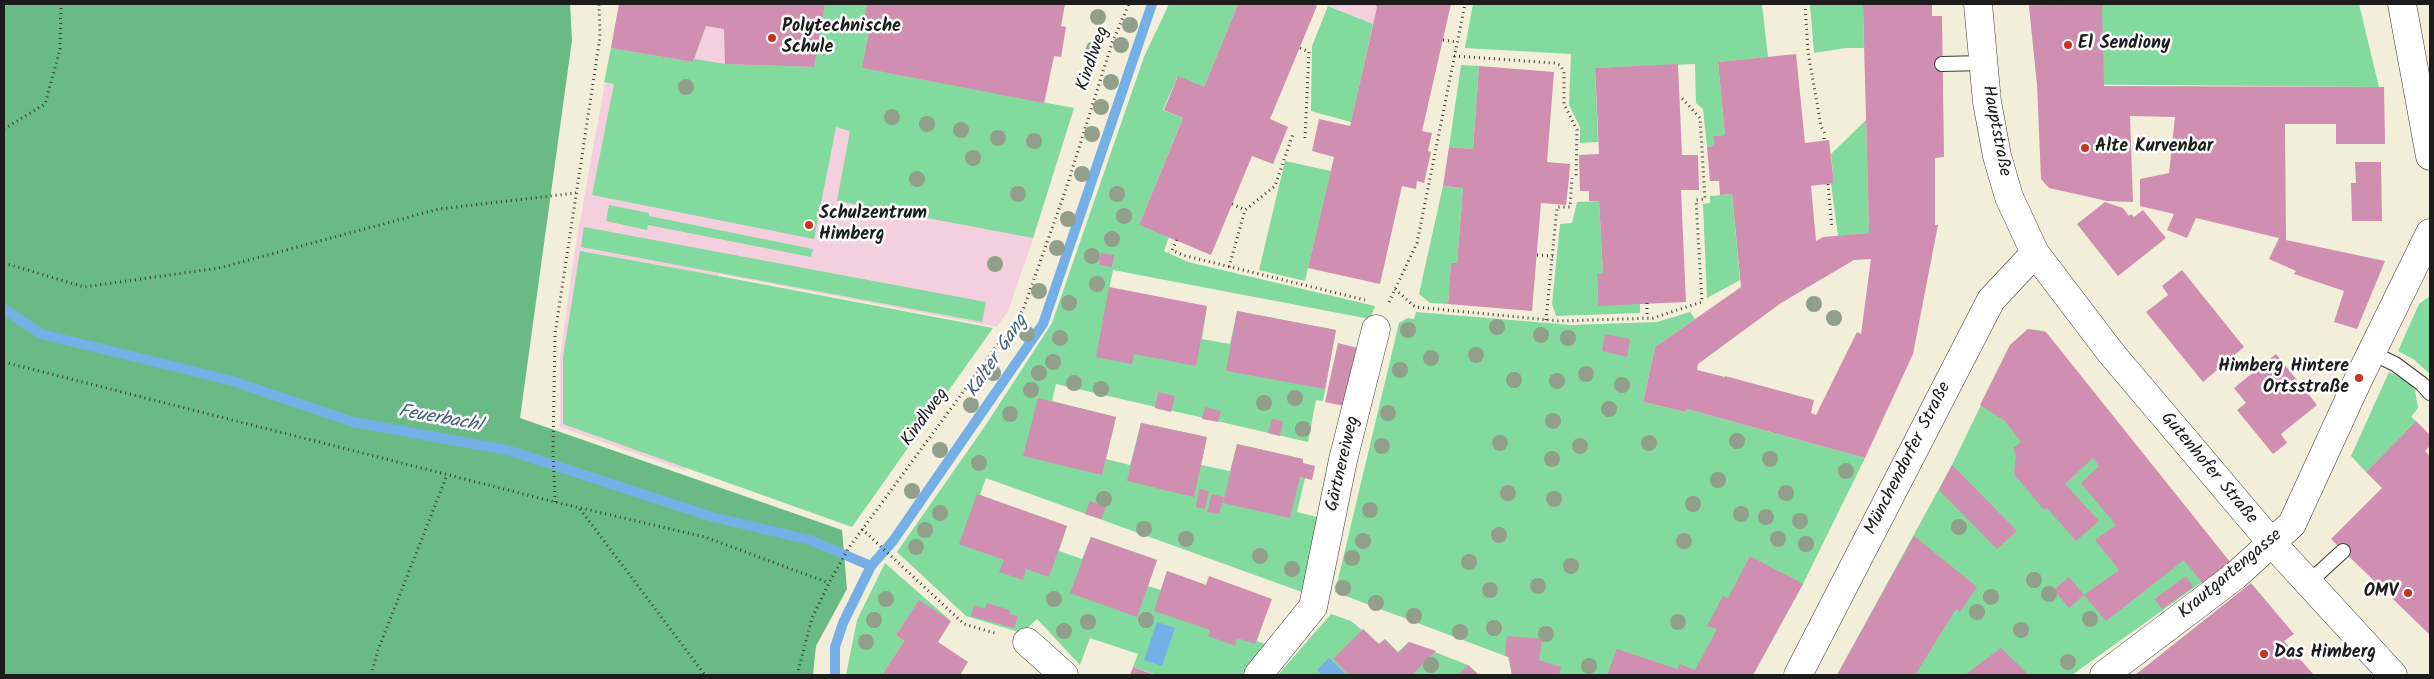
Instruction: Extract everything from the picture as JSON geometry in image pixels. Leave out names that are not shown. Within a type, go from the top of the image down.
[{"type":"street","name":"Hauptstraße","points":[[1978,4],[1987,102],[1997,156],[2008,197],[2035,253]]},
{"type":"street","points":[[2413,16],[2430,156]]},
{"type":"street","name":"Krautgartengasse","points":[[2104,675],[2235,576],[2292,524],[2430,233]]},
{"type":"street","name":"Gutenhofer Straße","points":[[2035,253],[2111,353],[2271,542],[2393,675]]},
{"type":"street","name":"Münchendorfer Straße","points":[[1798,675],[1991,300],[2035,253]]},
{"type":"street","name":"Gärtnereiweg","points":[[1258,675],[1313,607],[1343,460],[1382,317]]},
{"type":"street","points":[[1027,642],[1064,675]]},
{"type":"lane","points":[[1942,64],[1983,63]]},
{"type":"lane","points":[[2372,353],[2396,364],[2422,384],[2430,393]]},
{"type":"lane","points":[[2308,583],[2343,551]]},
{"type":"path","points":[[4,129],[45,104],[60,49],[61,4]]},
{"type":"path","points":[[555,502],[553,451],[555,334],[600,37],[599,4]]},
{"type":"path","name":"Kindlweg","points":[[798,675],[812,618],[828,582],[848,549],[1023,310],[1066,189],[1112,43],[1130,4]]},
{"type":"path","points":[[1177,240],[1172,250],[1182,255],[1229,267],[1382,317],[1417,243],[1465,4]]},
{"type":"path","points":[[1805,4],[1808,52],[1821,126],[1825,138]]},
{"type":"path","points":[[1442,40],[1457,42]]},
{"type":"path","points":[[1300,48],[1309,52],[1305,138]]},
{"type":"path","points":[[1454,56],[1554,63],[1560,65],[1564,72],[1564,104],[1577,130],[1574,178],[1570,207],[1557,207],[1546,320]]},
{"type":"path","points":[[1394,289],[1415,307],[1546,320],[1654,318],[1702,302],[1696,200],[1705,199],[1700,118],[1680,96]]},
{"type":"path","points":[[1229,267],[1245,210],[1275,186],[1294,134]]},
{"type":"path","points":[[1828,184],[1832,229]]},
{"type":"path","points":[[4,263],[84,287],[219,268],[439,209],[576,193]]},
{"type":"path","points":[[1232,204],[1245,210]]},
{"type":"path","points":[[1537,254],[1553,256]]},
{"type":"path","points":[[1647,303],[1647,318]]},
{"type":"path","points":[[4,362],[555,502],[705,537],[828,582]]},
{"type":"path","points":[[371,675],[378,650],[447,475]]},
{"type":"path","points":[[580,508],[705,675]]},
{"type":"path","points":[[862,529],[964,624],[1027,642]]},
{"type":"shaded area","name":"Schulzentrum Himberg","points":[[619,4],[1065,4],[1061,26],[1066,27],[1061,57],[1054,56],[1045,103],[1074,108],[1033,239],[1008,311],[997,327],[719,274],[686,471],[560,427],[560,357],[575,249]]},
{"type":"shaded area","points":[[1324,4],[1378,4],[1373,24]]},
{"type":"green space","points":[[4,4],[570,4],[572,40],[520,418],[842,530],[847,589],[816,646],[813,675],[4,675]]},
{"type":"green space","points":[[825,4],[867,4],[863,23],[870,25],[862,68],[1074,108],[1033,238],[837,201],[850,131],[836,127],[814,239],[592,195],[614,84],[604,82],[611,48],[693,62],[695,59],[725,64],[814,67]]},
{"type":"green space","points":[[1169,4],[1238,4],[1204,87],[1177,78],[1163,110],[1183,118],[1139,225],[1169,237],[1164,251],[1188,262],[1375,306],[1370,319],[1113,270],[1109,290],[1207,306],[1202,339],[1230,344],[1237,311],[1336,330],[1323,401],[1316,400],[1308,442],[1056,384],[1052,401],[1116,417],[1106,459],[1130,465],[1141,423],[1207,437],[1201,465],[1230,471],[1237,444],[1303,459],[1300,477],[1305,478],[1297,512],[1321,518],[1302,592],[986,478],[980,495],[1067,526],[1059,551],[1082,559],[1091,537],[1157,560],[1148,586],[1161,590],[1167,571],[1206,585],[1208,579],[1270,602],[1257,641],[1268,645],[1242,675],[1157,675],[1133,667],[1138,654],[1090,638],[1080,665],[1037,619],[1022,633],[966,616],[897,552],[985,426],[1052,323],[1144,57]]},
{"type":"green space","points":[[1473,4],[1762,4],[1768,57],[1718,62],[1725,135],[1713,136],[1714,146],[1707,147],[1703,109],[1696,103],[1695,64],[1595,68],[1598,142],[1580,143],[1580,127],[1569,105],[1571,54],[1465,48]]},
{"type":"green space","points":[[1810,4],[1863,4],[1864,48],[1846,48],[1814,53]]},
{"type":"green space","points":[[2029,4],[2359,4],[2379,87],[2037,84]]},
{"type":"green space","points":[[1328,6],[1373,24],[1351,122],[1311,111],[1312,46]]},
{"type":"green space","points":[[1461,65],[1479,66],[1473,149],[1449,147]]},
{"type":"green space","points":[[1866,120],[1869,233],[1838,236],[1831,183],[1834,183],[1831,154]]},
{"type":"green space","points":[[1285,161],[1331,171],[1305,281],[1259,270]]},
{"type":"green space","points":[[1443,186],[1463,188],[1457,263],[1451,263],[1448,304],[1430,303],[1419,294]]},
{"type":"green space","points":[[1732,194],[1740,280],[1707,298],[1703,204],[1710,203],[1710,196]]},
{"type":"green space","points":[[1599,201],[1603,274],[1597,274],[1598,305],[1640,304],[1640,313],[1556,316],[1552,304],[1560,224],[1572,223],[1577,202]]},
{"type":"green space","points":[[609,205],[649,213],[649,216],[813,249],[811,257],[648,225],[647,230],[606,221]]},
{"type":"green space","points":[[584,227],[986,302],[982,322],[581,247]]},
{"type":"green space","points":[[580,251],[993,328],[852,527],[563,424],[563,357]]},
{"type":"green space","points":[[2430,296],[2430,374],[2413,359],[2398,351],[2419,304]]},
{"type":"green space","points":[[1416,312],[1571,325],[1657,322],[1690,312],[1695,319],[1655,347],[1643,402],[1686,412],[1687,409],[1865,458],[1803,584],[1753,675],[1512,675],[1508,657],[1335,592],[1399,323],[1408,318],[1414,319]]},
{"type":"green space","points":[[2028,329],[2044,331],[2230,562],[2072,675],[1837,675],[1952,465],[2010,345]]},
{"type":"green space","points":[[2389,372],[2407,381],[2415,390],[2418,408],[2411,417],[2416,421],[2366,472],[2351,456]]},
{"type":"green space","points":[[885,563],[951,621],[919,601],[896,635],[904,641],[882,675],[846,675],[857,620]]},
{"type":"green space","points":[[1331,614],[1351,621],[1379,644],[1385,639],[1398,652],[1409,642],[1468,665],[1479,675],[1278,675]]},
{"type":"water","points":[[1157,622],[1175,628],[1162,666],[1144,660]]},
{"type":"water","points":[[1329,658],[1347,675],[1322,675],[1317,670]]},
{"type":"building","name":"Polytechnische Schule","points":[[619,4],[825,4],[814,67],[725,64],[724,29],[706,26],[693,62],[611,48]]},
{"type":"building","points":[[867,4],[1065,4],[1061,26],[1066,27],[1061,57],[1054,56],[1044,103],[862,68],[870,25],[863,23]]},
{"type":"building","points":[[1238,4],[1313,4],[1317,6],[1270,119],[1288,127],[1273,164],[1252,156],[1211,255],[1139,225],[1183,118],[1164,110],[1178,76],[1204,87]]},
{"type":"building","points":[[1375,4],[1451,4],[1422,131],[1432,133],[1428,151],[1431,152],[1424,183],[1417,181],[1416,189],[1402,186],[1380,284],[1308,268],[1334,157],[1312,151],[1319,119],[1350,126],[1377,7]]},
{"type":"building","points":[[1863,4],[1932,4],[1932,16],[1942,16],[1944,157],[1935,158],[1935,225],[1938,225],[1913,354],[1865,458],[1687,409],[1686,412],[1643,402],[1655,347],[1741,287],[1732,194],[1720,195],[1719,181],[1710,181],[1707,147],[1714,146],[1713,136],[1725,135],[1718,62],[1796,54],[1805,143],[1829,140],[1834,183],[1811,186],[1816,241],[1823,237],[1869,233]],"holes":[[[1871,259],[1861,334],[1857,332],[1816,415],[1811,413],[1814,400],[1697,370],[1698,364],[1781,303],[1854,260]]]},
{"type":"building","points":[[2102,4],[2104,86],[2384,87],[2385,144],[2336,144],[2336,124],[2285,124],[2286,240],[2385,261],[2357,329],[2334,322],[2344,291],[2294,274],[2296,271],[2269,259],[2279,238],[2196,218],[2187,238],[2167,230],[2174,214],[2140,206],[2140,179],[2169,173],[2175,117],[2130,116],[2133,202],[2107,201],[2049,188],[2041,179],[2037,84],[2029,6]]},
{"type":"building","points":[[1678,64],[1682,155],[1698,155],[1699,190],[1681,190],[1686,302],[1598,306],[1597,274],[1603,274],[1599,201],[1589,201],[1589,191],[1580,191],[1579,155],[1599,154],[1595,68]]},
{"type":"building","points":[[1479,66],[1554,72],[1547,162],[1570,164],[1569,178],[1566,205],[1541,203],[1532,311],[1448,304],[1451,263],[1457,263],[1463,188],[1443,186],[1449,147],[1473,149]]},
{"type":"building","points":[[2355,162],[2381,162],[2382,221],[2352,221],[2351,183],[2356,183]]},
{"type":"building","points":[[2105,202],[2123,208],[2129,216],[2131,214],[2134,217],[2143,210],[2166,238],[2118,276],[2077,224]]},
{"type":"building","points":[[1101,253],[1114,255],[1112,267],[1099,265]]},
{"type":"building","points":[[2182,270],[2244,347],[2203,382],[2146,312],[2168,295],[2162,286]]},
{"type":"building","points":[[1109,287],[1207,306],[1196,366],[1134,354],[1132,364],[1096,357]]},
{"type":"building","points":[[1237,311],[1336,330],[1325,389],[1226,371]]},
{"type":"building","points":[[2028,329],[2046,332],[2230,562],[2203,584],[2184,560],[2106,621],[2084,595],[2119,570],[2095,540],[2116,525],[2081,483],[2099,466],[2093,458],[2065,484],[2099,521],[2076,541],[2047,508],[2044,510],[2014,474],[2016,454],[2013,448],[2021,442],[2005,421],[1980,405],[2010,345]]},
{"type":"building","points":[[1605,334],[1630,339],[1627,357],[1602,351]]},
{"type":"building","points":[[1338,343],[1362,349],[1349,407],[1325,402]]},
{"type":"building","points":[[2276,354],[2317,405],[2281,434],[2287,443],[2273,454],[2237,410],[2246,403],[2234,388]]},
{"type":"building","points":[[1158,392],[1175,396],[1171,412],[1155,408]]},
{"type":"building","points":[[1038,398],[1116,417],[1102,475],[1023,456]]},
{"type":"building","points":[[1205,407],[1221,411],[1218,422],[1202,419]]},
{"type":"building","points":[[1272,419],[1283,421],[1280,436],[1268,433]]},
{"type":"building","name":"OMV","points":[[2416,421],[2430,435],[2430,446],[2425,451],[2430,456],[2430,635],[2331,539],[2382,488],[2366,472]]},
{"type":"building","points":[[1141,423],[1207,437],[1194,497],[1127,481]]},
{"type":"building","points":[[1237,444],[1303,459],[1303,463],[1315,466],[1312,480],[1300,477],[1290,518],[1223,503]]},
{"type":"building","points":[[1952,465],[2017,531],[1997,549],[1939,490]]},
{"type":"building","points":[[1199,489],[1209,491],[1205,509],[1196,507]]},
{"type":"building","points":[[977,494],[1067,526],[1049,577],[1026,569],[1023,580],[999,572],[1004,560],[959,544]]},
{"type":"building","points":[[1212,494],[1224,497],[1219,514],[1207,512]]},
{"type":"building","points":[[1090,501],[1106,507],[1101,519],[1085,514]]},
{"type":"building","points":[[1914,536],[1977,587],[1960,612],[1956,609],[1915,675],[1837,675]]},
{"type":"building","points":[[1091,537],[1157,560],[1137,617],[1070,593]]},
{"type":"building","points":[[1750,556],[1803,584],[1753,675],[1607,675],[1617,649],[1677,669],[1680,664],[1695,670],[1717,629],[1707,626],[1723,596],[1728,598]]},
{"type":"building","points":[[1167,571],[1206,585],[1209,576],[1272,599],[1255,644],[1237,638],[1235,646],[1208,636],[1210,630],[1154,611]]},
{"type":"building","points":[[2186,576],[2193,587],[2162,609],[2155,599]]},
{"type":"building","points":[[2069,577],[2084,595],[2069,608],[2054,590]]},
{"type":"building","points":[[2251,583],[2294,634],[2284,641],[2314,675],[2135,675]]},
{"type":"building","points":[[919,600],[951,621],[938,642],[968,662],[960,675],[882,675],[904,641],[896,635]]},
{"type":"building","points":[[987,603],[1010,610],[1009,614],[1018,616],[1014,628],[971,616],[974,605],[985,609]]},
{"type":"building","points":[[1363,629],[1379,644],[1385,639],[1398,653],[1409,642],[1436,651],[1412,675],[1349,675],[1333,659]]},
{"type":"building","points":[[1507,636],[1542,639],[1539,660],[1561,667],[1559,675],[1512,675],[1509,657],[1505,656]]},
{"type":"building","points":[[2001,648],[2029,675],[1965,675],[1982,662]]},
{"type":"building","points":[[1468,665],[1479,675],[1458,675]]},
{"type":"building","points":[[1133,667],[1155,675],[1130,675]]},
{"type":"waterway","name":"Kalter Gang","points":[[835,675],[835,647],[843,623],[871,566],[893,541],[1043,324],[1152,4]]},
{"type":"waterway","name":"Feuerbachl","points":[[4,309],[41,334],[233,381],[353,422],[507,450],[713,517],[810,540],[871,566]]},
{"type":"place","name":"Polytechnische Schule","points":[[772,38]]},
{"type":"place","name":"El Sendiony","points":[[2068,45]]},
{"type":"place","name":"Alte Kurvenbar","points":[[2085,148]]},
{"type":"place","name":"Schulzentrum Himberg","points":[[809,225]]},
{"type":"place","name":"Himberg Hintere Ortsstraße","points":[[2359,378]]},
{"type":"place","name":"OMV","points":[[2408,593]]},
{"type":"place","name":"Das Himberg","points":[[2264,654]]}]
